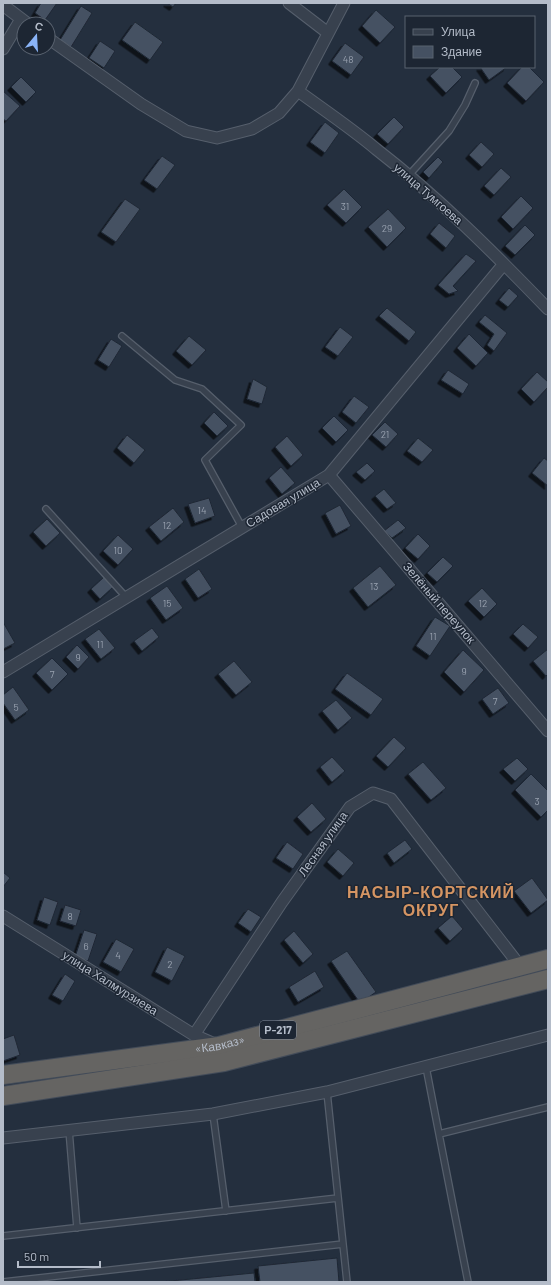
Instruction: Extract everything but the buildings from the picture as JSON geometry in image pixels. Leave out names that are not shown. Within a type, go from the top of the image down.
[{"type":"highway","name":"«Кавказ»","points":[[3,1075],[219,1046],[548,959]]},
{"type":"highway","name":"«Кавказ»","points":[[3,1096],[224,1062],[548,979]]},
{"type":"street","points":[[290,3],[328,33]]},
{"type":"street","points":[[56,44],[141,104],[186,131],[217,138],[252,129],[279,113],[298,91],[344,3]]},
{"type":"street","points":[[3,6],[17,16]]},
{"type":"street","points":[[3,49],[16,33]]},
{"type":"street","name":"улица Тумгоева","points":[[298,91],[409,175],[460,220],[503,265],[544,297],[548,309]]},
{"type":"street","name":"Садовая улица","points":[[3,672],[329,475],[503,265]]},
{"type":"street","name":"Зелёный переулок","points":[[329,475],[548,731]]},
{"type":"street","name":"Лесная улица","points":[[194,1035],[282,902],[350,807],[373,793],[391,798],[520,966]]},
{"type":"street","name":"улица Халмурзиева","points":[[3,916],[194,1035],[219,1046]]},
{"type":"street","points":[[3,1138],[213,1114],[327,1092],[548,1035]]},
{"type":"lane","points":[[409,175],[449,131],[465,105],[474,83]]},
{"type":"lane","points":[[122,336],[175,380],[202,390],[241,425],[205,460],[242,527]]},
{"type":"lane","points":[[46,509],[126,598]]},
{"type":"lane","points":[[426,1066],[468,1282]]},
{"type":"lane","points":[[327,1092],[347,1282]]},
{"type":"lane","points":[[439,1134],[548,1107]]},
{"type":"lane","points":[[213,1114],[226,1211]]},
{"type":"lane","points":[[69,1130],[77,1228]]},
{"type":"lane","points":[[3,1236],[338,1198]]},
{"type":"lane","points":[[3,1282],[343,1244]]},
{"type":"district","name":"НАСЫР-КОРТСКИЙ ОКРУГ","points":[[431,901]]}]
